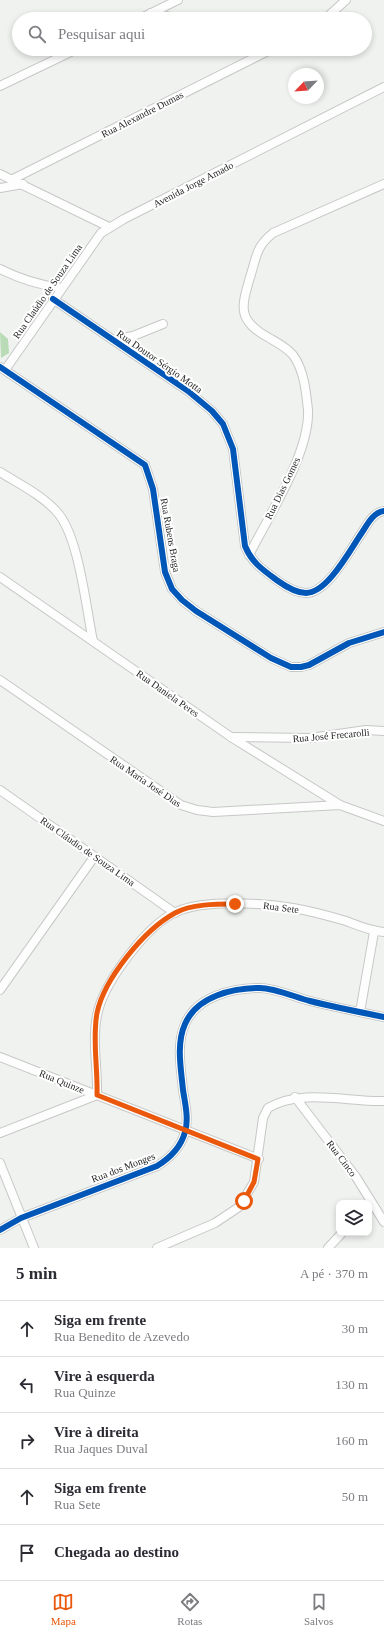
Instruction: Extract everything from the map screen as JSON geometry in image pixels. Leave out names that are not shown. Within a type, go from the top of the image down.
[{"type":"street","points":[[153,12],[178,0]]},
{"type":"street","points":[[333,12],[346,0]]},
{"type":"street","points":[[0,86],[62,56]]},
{"type":"street","name":"Rua Alexandre Dumas","points":[[13,179],[258,56]]},
{"type":"street","name":"Avenida Jorge Amado","points":[[109,227],[384,87]]},
{"type":"street","points":[[0,174],[109,227]]},
{"type":"street","points":[[0,188],[23,184]]},
{"type":"street","name":"Rua Dias Gomes","points":[[249,555],[290,475],[300,450],[307,422],[304,378],[298,364],[292,354],[279,344],[258,332],[249,324],[244,316],[242,305],[257,251],[262,242],[273,233],[382,187]]},
{"type":"street","name":"Rua Claúdio de Souza Lima","points":[[3,369],[101,233],[109,227]]},
{"type":"street","points":[[0,269],[19,278],[61,288]]},
{"type":"street","name":"Rua Doutor Sérgio Motta","points":[[53,299],[188,391],[212,411],[223,424],[233,449],[245,546],[249,555]]},
{"type":"street","points":[[113,340],[133,336],[163,324]]},
{"type":"street","name":"Rua Rubens Braga","points":[[3,369],[145,465],[153,489],[165,572],[172,589],[182,600],[196,611],[271,658],[291,667],[309,665],[349,643],[369,635],[384,632]]},
{"type":"street","points":[[0,472],[47,502],[58,512],[67,526],[74,546],[93,641]]},
{"type":"street","points":[[249,555],[254,562],[286,586],[305,593],[315,591],[322,587],[339,567],[374,515],[384,511]]},
{"type":"street","name":"Rua Daniela Peres","points":[[0,577],[231,737],[340,804]]},
{"type":"street","name":"Rua Maria José Dias","points":[[0,680],[181,805],[197,810],[213,812],[340,804],[384,821]]},
{"type":"street","name":"Rua José Frecarolli","points":[[231,737],[303,738],[366,730],[384,732]]},
{"type":"street","name":"Rua Cláudio de Souza Lima","points":[[0,790],[175,913]]},
{"type":"street","points":[[0,990],[94,857]]},
{"type":"street","name":"Rua Sete","points":[[175,913],[213,904],[274,905],[315,912],[374,932],[384,932]]},
{"type":"street","points":[[0,1132],[97,1095],[95,1031],[98,1011],[106,990],[125,959],[137,945],[154,928],[175,913]]},
{"type":"street","points":[[360,1012],[374,932]]},
{"type":"street","points":[[186,1131],[186,1110],[180,1050],[182,1035],[185,1023],[190,1015],[210,998],[234,989],[262,988],[384,1017]]},
{"type":"street","name":"Rua Quinze","points":[[0,1057],[258,1159]]},
{"type":"street","points":[[157,1248],[215,1223],[239,1207],[254,1182],[265,1112],[274,1104],[295,1097],[362,1102],[384,1101]]},
{"type":"street","name":"Rua Cinco","points":[[295,1097],[356,1176],[369,1200]]},
{"type":"street","name":"Rua dos Monges","points":[[0,1230],[21,1218],[157,1166],[172,1155],[186,1131]]},
{"type":"street","points":[[0,1163],[34,1248]]},
{"type":"street","name":"Rua Cinco","points":[[372,1205],[384,1222]]},
{"type":"street","points":[[328,1248],[339,1236]]},
{"type":"green space","points":[[0,332],[8,339],[9,353],[1,358]]},
{"type":"cycle path","points":[[53,299],[188,391],[212,411],[223,424],[233,449],[245,546],[258,566],[281,583],[295,591],[302,593],[314,591],[322,586],[331,578],[372,518],[377,513],[384,511]]},
{"type":"cycle path","points":[[0,367],[145,465],[153,489],[165,572],[172,589],[182,600],[196,611],[271,658],[291,667],[309,665],[349,643],[384,632]]},
{"type":"cycle path","points":[[0,1230],[21,1218],[157,1166],[174,1152],[181,1143],[187,1122],[180,1057],[182,1032],[191,1014],[207,1000],[228,992],[250,988],[266,988],[319,1003],[384,1017]]},
{"type":"route","points":[[235,904],[213,904],[188,909],[175,913],[154,928],[125,959],[114,975],[106,990],[98,1011],[95,1031],[98,1080],[97,1095],[258,1159],[254,1182],[244,1201]]}]
